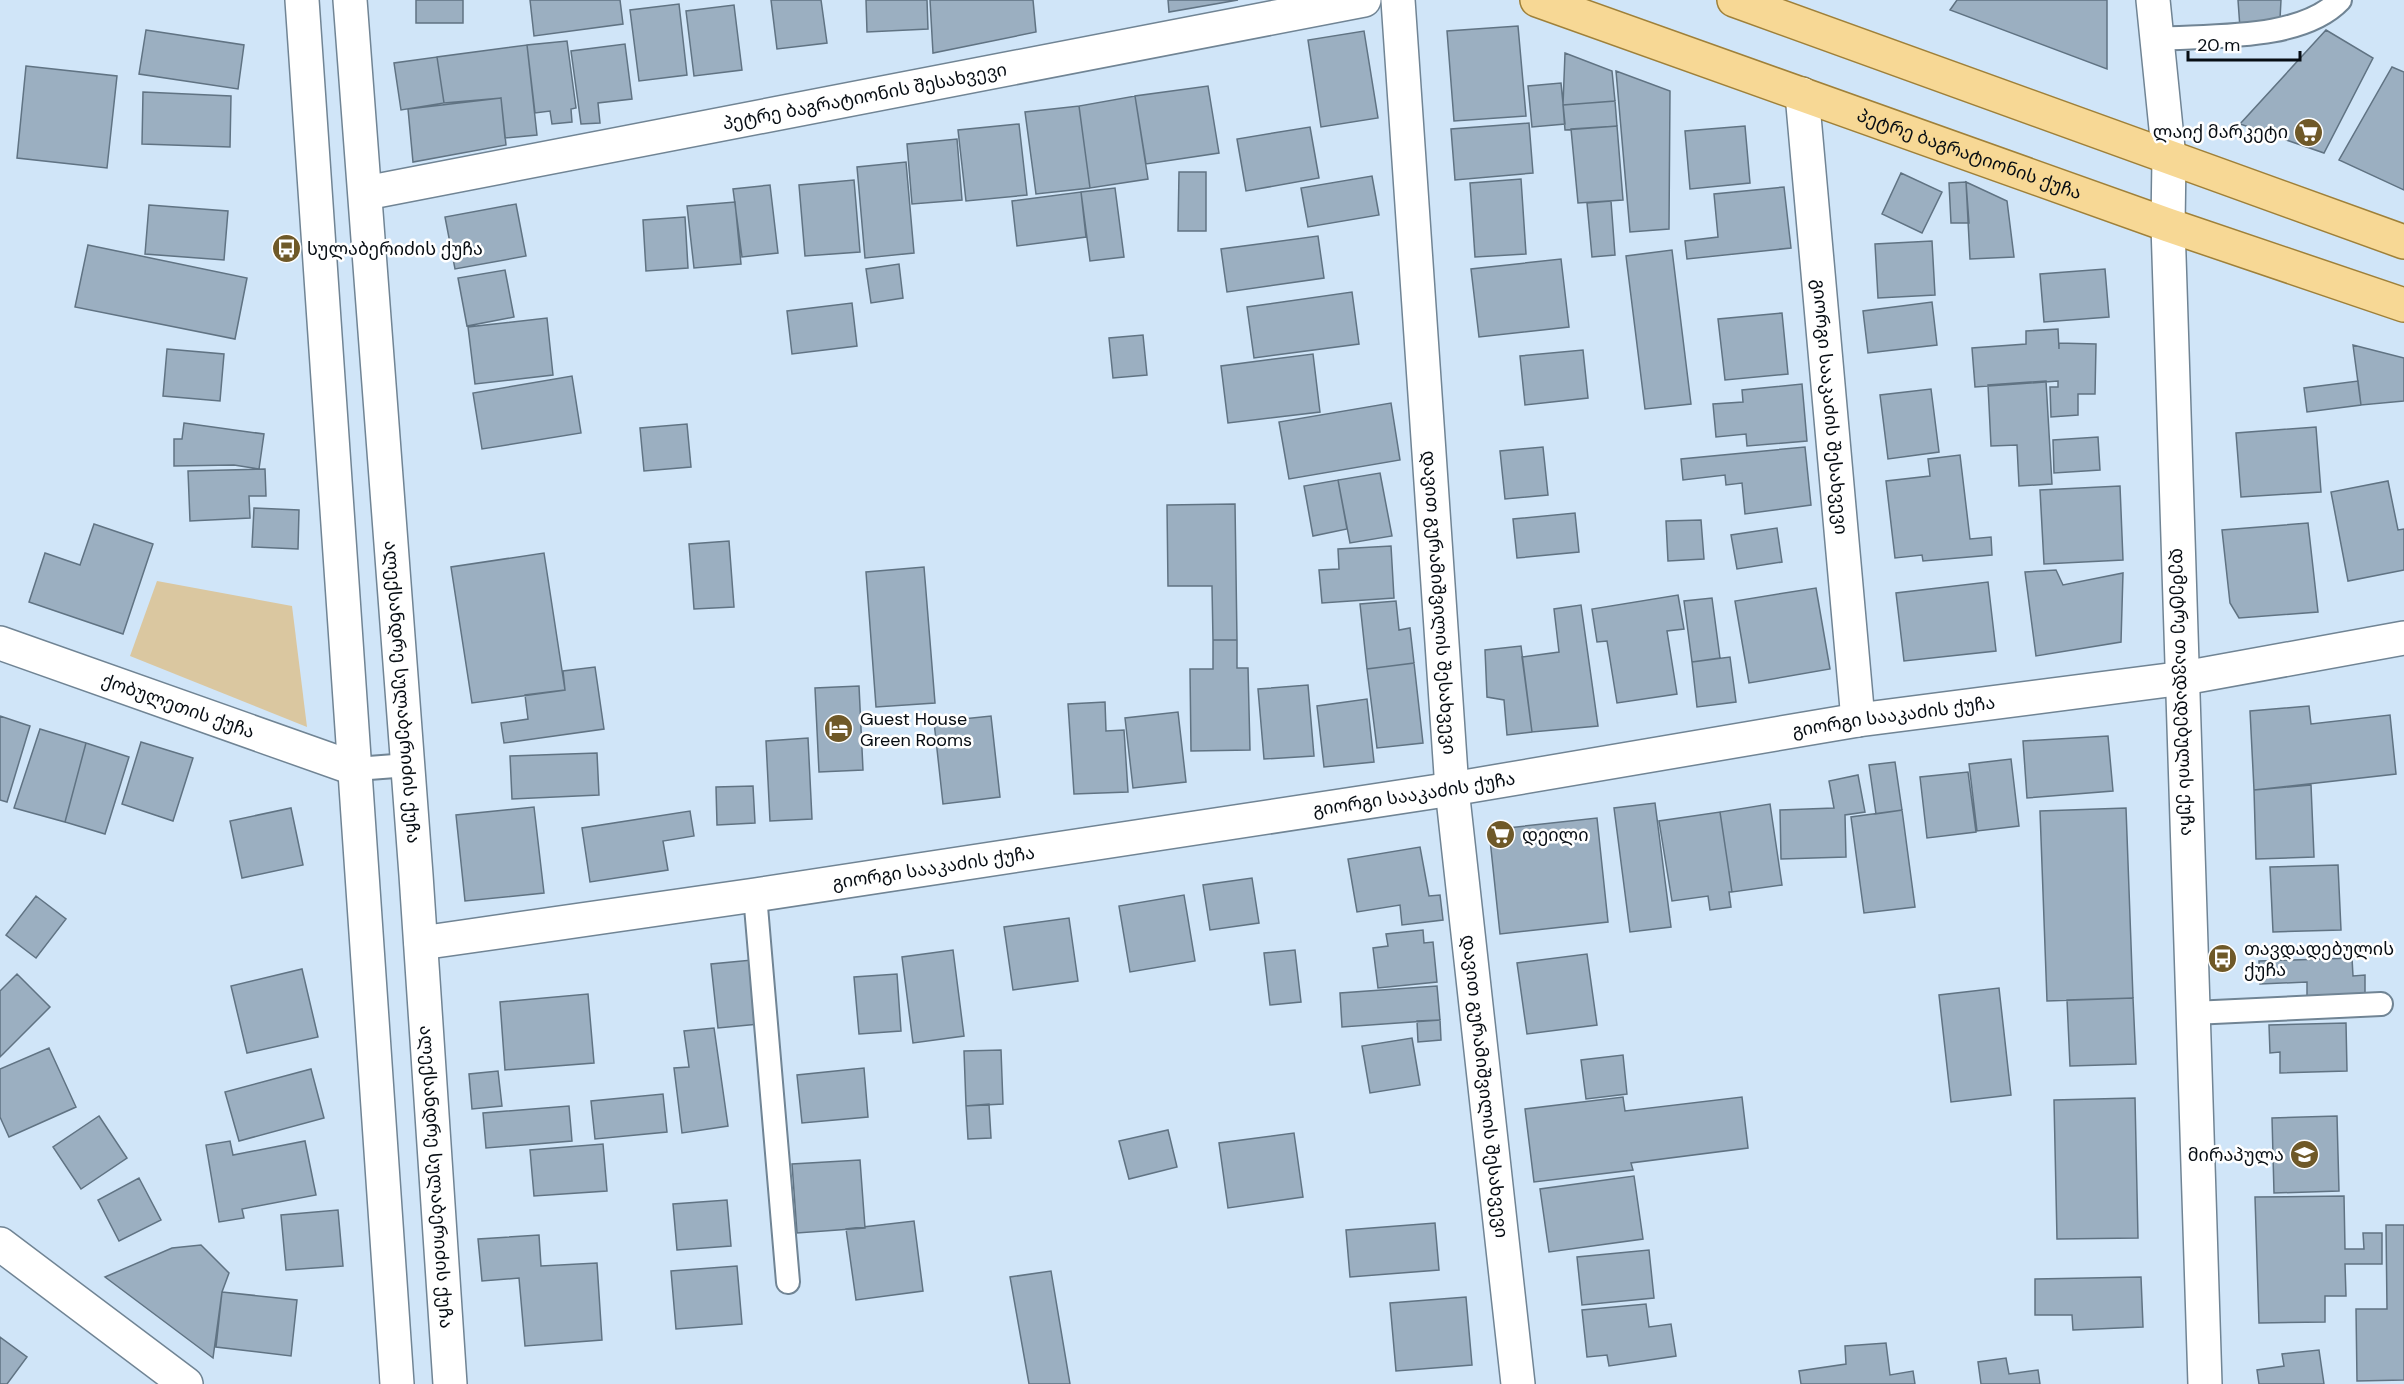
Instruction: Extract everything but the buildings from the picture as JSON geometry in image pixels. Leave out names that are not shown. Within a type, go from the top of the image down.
[{"type":"main road","name":"პეტრე ბაგრატიონის ქუჩა","points":[[1537,0],[2168,225],[2404,305]]},
{"type":"main road","points":[[1734,0],[2404,242]]},
{"type":"street","points":[[302,0],[397,1384]]},
{"type":"street","name":"ალექსანდრე სულაბერიძის ქუჩა","points":[[350,0],[421,943],[450,1384]]},
{"type":"street","name":"პეტრე ბაგრატიონის შესახვევი","points":[[366,194],[1364,0]]},
{"type":"street","name":"დავით გურამიშვილის შესახვევი","points":[[1398,0],[1452,789],[1518,1384]]},
{"type":"street","name":"დემეტრე თავდადებულის ქუჩა","points":[[2154,0],[2169,158],[2168,225],[2205,1384]]},
{"type":"street","name":"გიორგი სააკაძის შესახვევი","points":[[1802,94],[1858,720]]},
{"type":"street","name":"გიორგი სააკაძის ქუჩა","points":[[421,943],[755,896],[1452,789],[1858,720],[2184,678],[2404,638]]},
{"type":"street","name":"ქობულეთის ქუჩა","points":[[0,643],[356,769]]},
{"type":"street","points":[[0,1244],[186,1384]]},
{"type":"lane","points":[[2157,39],[2268,31],[2309,22],[2340,0]]},
{"type":"lane","points":[[356,769],[408,765]]},
{"type":"lane","points":[[755,896],[788,1282]]},
{"type":"lane","points":[[2193,1013],[2381,1004]]},
{"type":"shaded area","points":[[157,581],[292,606],[307,727],[130,656]]},
{"type":"place","name":"ლაიქ მარკეტი","points":[[2309,132]]},
{"type":"place","name":"სულაბერიძის ქუჩა","points":[[286,249]]},
{"type":"place","name":"Guest House Green Rooms","points":[[839,729]]},
{"type":"place","name":"დეილი","points":[[1501,835]]},
{"type":"place","name":"თავდადებულის ქუჩა","points":[[2223,959]]},
{"type":"place","name":"მირაპულა","points":[[2305,1155]]}]
